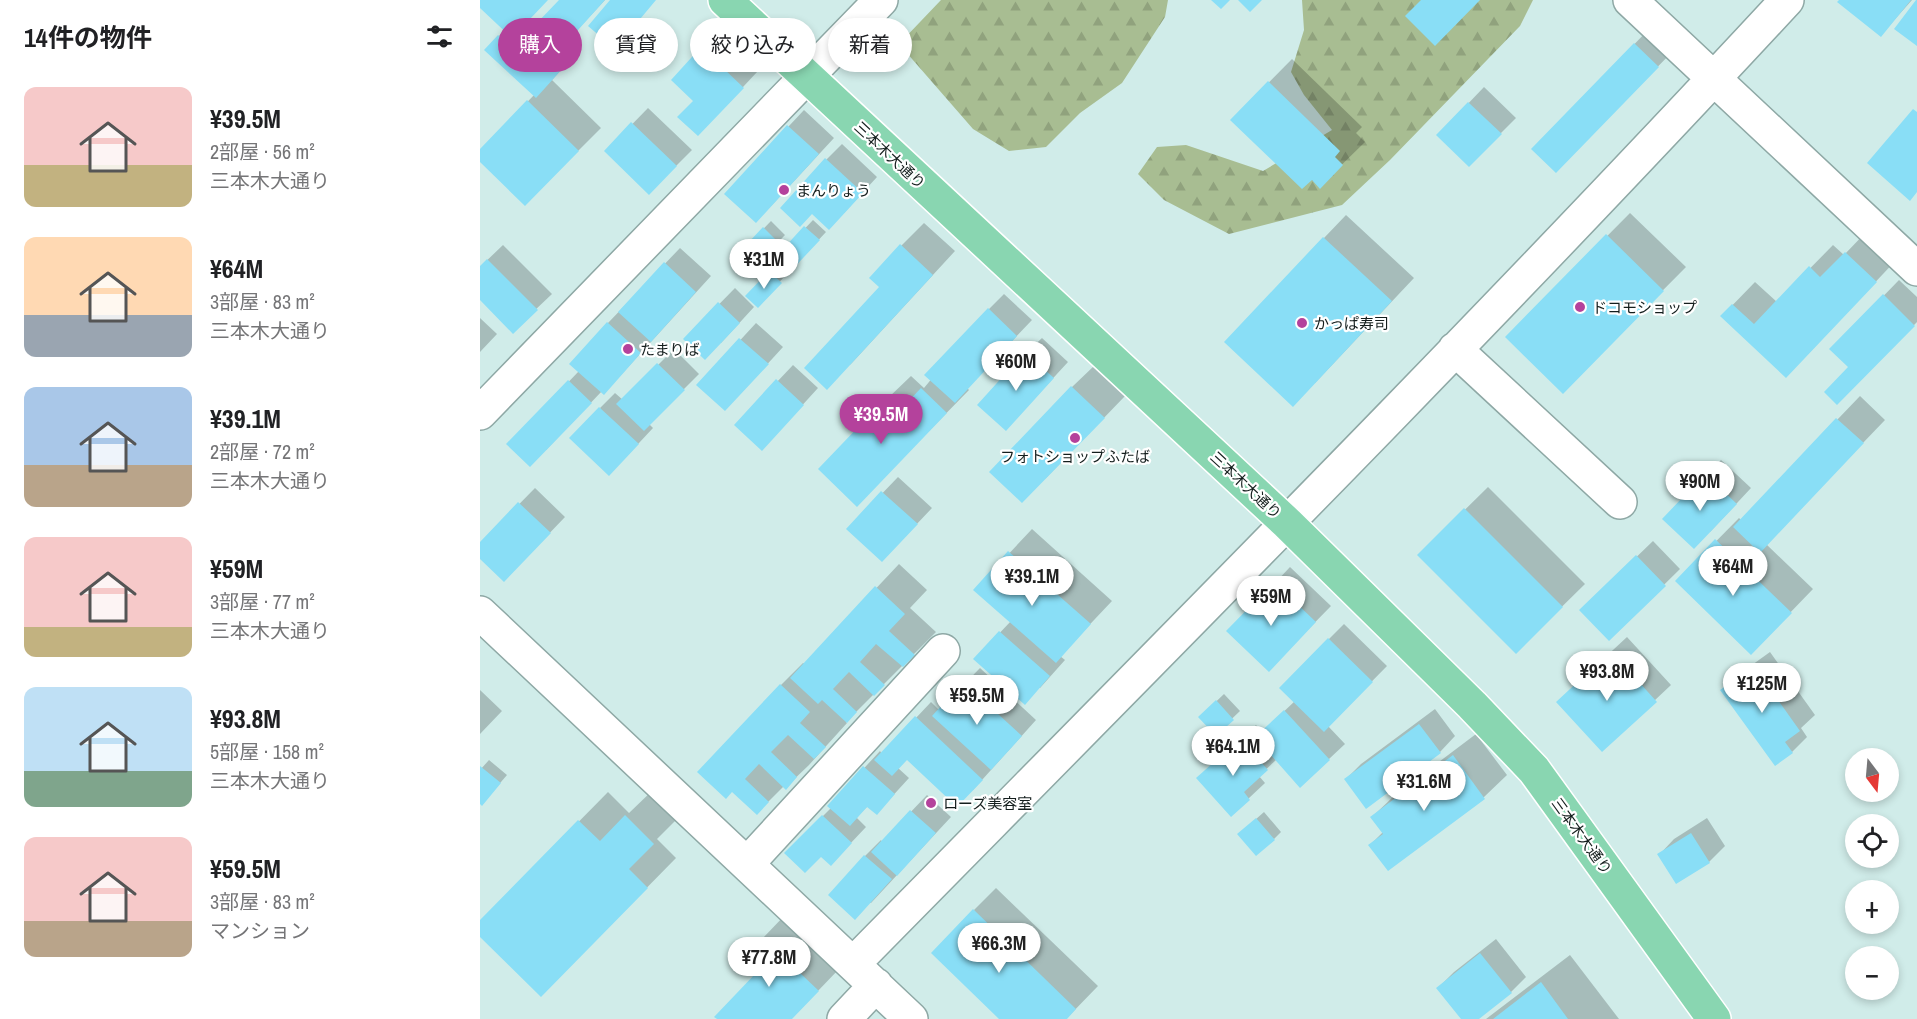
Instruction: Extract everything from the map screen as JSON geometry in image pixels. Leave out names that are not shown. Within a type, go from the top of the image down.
[{"type":"main road","name":"三本木大通り","points":[[725,0],[1287,523],[1472,705],[1534,770],[1714,1019]]},
{"type":"street","points":[[480,413],[881,0]]},
{"type":"street","points":[[1630,0],[1917,268]]},
{"type":"street","points":[[844,1019],[864,975],[1287,523],[1787,0]]},
{"type":"street","points":[[1455,349],[1620,502]]},
{"type":"street","points":[[480,613],[911,1019]]},
{"type":"street","points":[[747,864],[943,651]]},
{"type":"green space","points":[[941,0],[1168,0],[1165,17],[1122,83],[1080,113],[1046,147],[1009,151],[973,129],[912,59],[912,30]]},
{"type":"green space","points":[[1302,0],[1533,0],[1520,26],[1390,160],[1342,205],[1229,234],[1164,200],[1138,174],[1157,147],[1186,145],[1263,171],[1332,130],[1304,95],[1291,72],[1304,30]]},
{"type":"building","points":[[480,0],[548,0],[531,18],[498,18],[498,25],[480,8]]},
{"type":"building","points":[[559,0],[605,0],[582,26],[582,18],[542,18]]},
{"type":"building","points":[[610,0],[656,0],[641,18],[595,18]]},
{"type":"building","points":[[1211,0],[1230,0],[1221,9]]},
{"type":"building","points":[[1238,0],[1262,0],[1250,12]]},
{"type":"building","points":[[1421,0],[1480,0],[1435,46],[1405,16]]},
{"type":"building","points":[[1839,0],[1911,0],[1881,37],[1837,2]]},
{"type":"building","points":[[1917,0],[1917,46],[1894,29]]},
{"type":"building","points":[[594,19],[594,31],[588,26]]},
{"type":"building","points":[[498,35],[498,63],[484,50]]},
{"type":"building","points":[[1634,43],[1659,67],[1556,173],[1531,149]]},
{"type":"building","points":[[690,59],[690,72],[727,72],[744,88],[698,136],[677,117],[693,101],[671,80]]},
{"type":"building","points":[[508,72],[559,72],[536,98]]},
{"type":"building","points":[[1268,81],[1340,151],[1335,157],[1343,165],[1320,189],[1312,180],[1302,189],[1230,120]]},
{"type":"building","points":[[527,100],[579,151],[525,206],[480,162],[480,149]]},
{"type":"building","points":[[1468,102],[1502,134],[1469,167],[1436,135]]},
{"type":"building","points":[[1913,109],[1917,112],[1917,192],[1910,201],[1867,163]]},
{"type":"building","points":[[631,122],[677,166],[649,195],[604,151]]},
{"type":"building","points":[[787,125],[819,154],[756,223],[724,194]]},
{"type":"building","points":[[825,158],[863,193],[829,230],[812,214],[800,227],[780,208]]},
{"type":"building","points":[[804,226],[820,240],[788,274],[773,260]]},
{"type":"building","points":[[763,227],[779,243],[748,275],[732,260]]},
{"type":"building","points":[[1606,234],[1664,291],[1563,394],[1505,337]]},
{"type":"building","points":[[1323,237],[1392,301],[1293,407],[1224,342]]},
{"type":"building","points":[[900,244],[933,275],[827,390],[804,368],[879,287],[869,278]]},
{"type":"building","points":[[1845,252],[1877,282],[1786,378],[1720,316],[1732,304],[1754,324],[1809,266],[1820,277]]},
{"type":"building","points":[[487,259],[538,310],[513,334],[480,300],[480,266]]},
{"type":"building","points":[[664,262],[696,292],[651,342],[618,312]]},
{"type":"building","points":[[769,271],[782,283],[758,308],[745,296]]},
{"type":"building","points":[[1883,294],[1915,326],[1837,405],[1824,392],[1848,367],[1829,349]]},
{"type":"building","points":[[718,302],[740,323],[705,360],[683,339]]},
{"type":"building","points":[[988,308],[1017,336],[955,403],[924,375]]},
{"type":"building","points":[[607,322],[641,353],[604,395],[569,364]]},
{"type":"building","points":[[739,338],[769,364],[725,411],[696,385]]},
{"type":"building","points":[[1025,352],[1054,378],[1006,431],[977,405]]},
{"type":"building","points":[[657,363],[685,390],[644,431],[616,404]]},
{"type":"building","points":[[776,379],[804,405],[762,451],[734,425]]},
{"type":"building","points":[[568,380],[592,403],[530,467],[506,444]]},
{"type":"building","points":[[1071,386],[1105,418],[1022,503],[989,472]]},
{"type":"building","points":[[921,388],[947,413],[857,507],[818,469],[887,397],[900,410]]},
{"type":"building","points":[[599,407],[639,444],[609,476],[569,438]]},
{"type":"building","points":[[1836,418],[1864,443],[1760,553],[1733,527]]},
{"type":"building","points":[[1705,474],[1737,504],[1694,549],[1662,519]]},
{"type":"building","points":[[881,491],[918,524],[882,562],[846,529]]},
{"type":"building","points":[[518,502],[551,533],[504,582],[480,559],[480,542]]},
{"type":"building","points":[[1464,508],[1563,607],[1516,654],[1417,555]]},
{"type":"building","points":[[1715,539],[1792,613],[1751,655],[1675,581]]},
{"type":"building","points":[[1008,551],[1091,624],[1056,663],[973,590]]},
{"type":"building","points":[[1636,555],[1666,586],[1609,641],[1579,610]]},
{"type":"building","points":[[1274,582],[1316,622],[1269,672],[1226,631]]},
{"type":"building","points":[[875,586],[905,614],[889,631],[915,655],[903,667],[876,644],[860,662],[885,685],[874,696],[849,672],[833,689],[857,712],[847,723],[822,700],[818,704],[790,678]]},
{"type":"building","points":[[999,631],[1050,676],[1025,705],[973,659]]},
{"type":"building","points":[[1328,638],[1373,682],[1324,732],[1279,688]]},
{"type":"building","points":[[1611,651],[1657,702],[1602,752],[1556,702]]},
{"type":"building","points":[[1754,666],[1800,731],[1785,742],[1793,753],[1775,766],[1720,690]]},
{"type":"building","points":[[963,682],[1022,736],[991,770],[932,716]]},
{"type":"building","points":[[780,684],[810,712],[800,723],[826,747],[814,759],[788,735],[771,752],[797,777],[786,790],[759,764],[745,779],[769,802],[757,815],[732,792],[726,799],[697,772]]},
{"type":"building","points":[[1216,700],[1234,720],[1216,736],[1198,717]]},
{"type":"building","points":[[1284,710],[1330,760],[1300,788],[1255,737]]},
{"type":"building","points":[[915,716],[983,780],[957,807],[907,760],[892,776],[874,760]]},
{"type":"building","points":[[1419,724],[1441,753],[1366,809],[1344,779]]},
{"type":"building","points":[[1240,739],[1268,770],[1244,792],[1250,800],[1231,817],[1196,778]]},
{"type":"building","points":[[1453,755],[1485,799],[1388,871],[1368,845],[1383,834],[1370,817]]},
{"type":"building","points":[[480,766],[501,783],[482,806],[480,804]]},
{"type":"building","points":[[863,766],[895,794],[877,815],[867,807],[850,826],[827,806]]},
{"type":"building","points":[[910,810],[936,833],[897,876],[871,852]]},
{"type":"building","points":[[625,815],[654,844],[629,869],[648,888],[541,997],[480,937],[480,920],[578,820],[600,841]]},
{"type":"building","points":[[822,815],[852,843],[831,866],[821,857],[805,873],[784,853]]},
{"type":"building","points":[[1256,818],[1275,840],[1256,856],[1237,834]]},
{"type":"building","points":[[1691,833],[1710,863],[1676,884],[1657,854]]},
{"type":"building","points":[[864,855],[892,879],[855,920],[828,895]]},
{"type":"building","points":[[973,909],[1076,1009],[1067,1019],[999,1019],[931,953]]},
{"type":"building","points":[[762,937],[819,991],[792,1019],[717,1019],[714,1017],[756,973],[741,959]]},
{"type":"building","points":[[1480,953],[1512,993],[1479,1019],[1461,1019],[1436,988]]},
{"type":"building","points":[[1541,982],[1568,1019],[1493,1019]]},
{"type":"place","name":"まんりょう","points":[[784,190]]},
{"type":"place","name":"ドコモショップ","points":[[1580,307]]},
{"type":"place","name":"かっぱ寿司","points":[[1302,323]]},
{"type":"place","name":"たまりば","points":[[628,349]]},
{"type":"place","name":"フォトショップふたば","points":[[1075,438]]},
{"type":"place","name":"ローズ美容室","points":[[931,803]]}]
